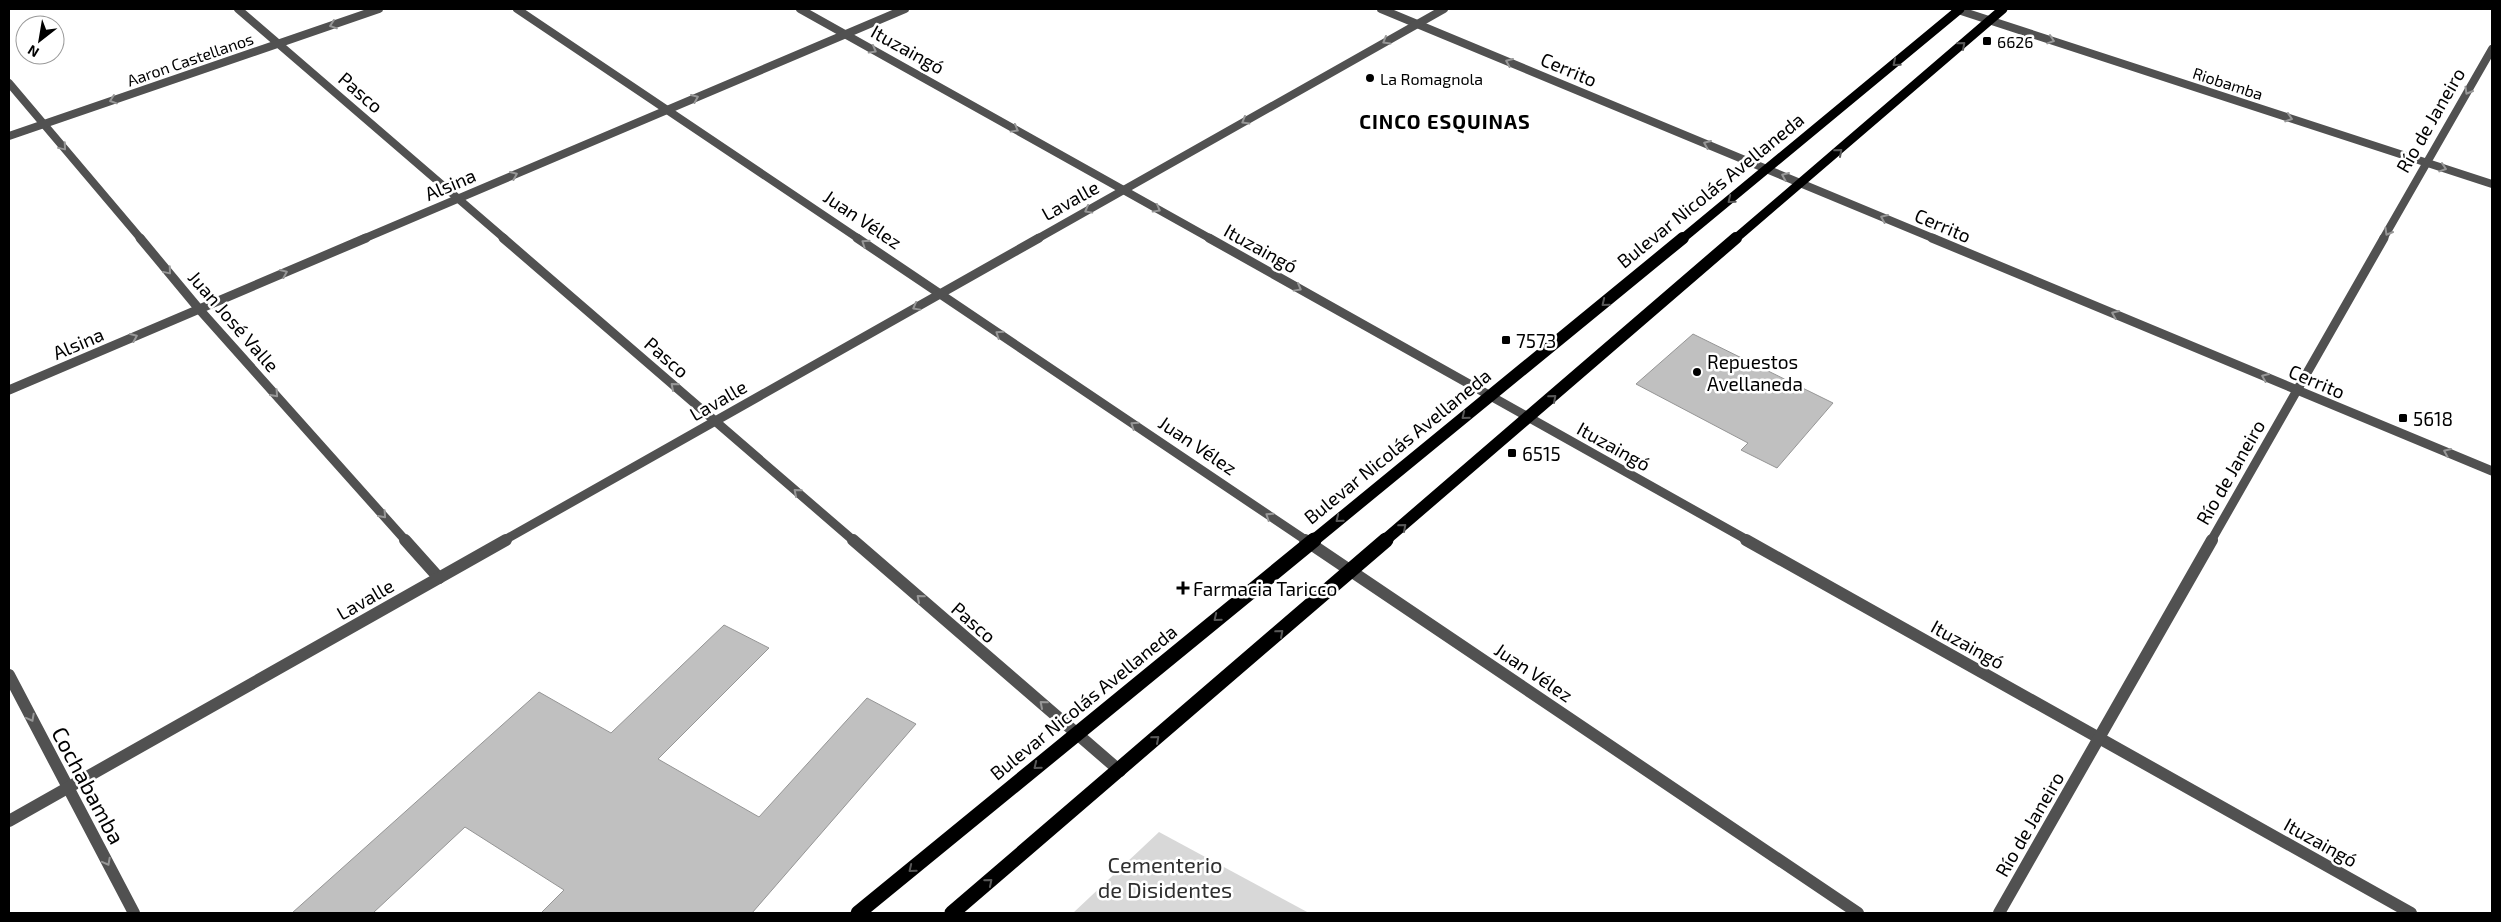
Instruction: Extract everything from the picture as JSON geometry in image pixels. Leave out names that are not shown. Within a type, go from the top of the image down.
[{"type":"main road","name":"Bulevar Nicolás Avellaneda","points":[[858,913],[1768,169],[1958,9]]},
{"type":"main road","points":[[952,913],[1802,184],[2003,9]]},
{"type":"street","name":"Pasco","points":[[238,9],[1120,770]]},
{"type":"street","name":"Aaron Castellanos","points":[[9,136],[379,9]]},
{"type":"street","name":"Juan Vélez","points":[[518,9],[1858,913]]},
{"type":"street","name":"Ituzaingó","points":[[800,9],[2411,913]]},
{"type":"street","name":"Alsina","points":[[9,390],[905,9]]},
{"type":"street","name":"Cerrito","points":[[1381,9],[2492,471]]},
{"type":"street","name":"Lavalle","points":[[9,821],[1444,9]]},
{"type":"street","name":"Riobamba","points":[[1958,9],[2492,184]]},
{"type":"street","name":"Río de Janeiro","points":[[2000,913],[2492,49]]},
{"type":"street","name":"Juan José Valle","points":[[9,83],[199,309],[438,578]]},
{"type":"street","name":"Cochabamba","points":[[9,675],[134,913]]},
{"type":"green space","name":"Cementerio de Disidentes","points":[[1159,832],[1309,913],[1073,913]]},
{"type":"building","points":[[1693,334],[1833,403],[1777,468],[1741,450],[1748,443],[1636,384]]},
{"type":"building","points":[[724,625],[769,648],[658,759],[759,817],[867,698],[916,724],[752,913],[541,913],[564,890],[465,827],[373,913],[292,913],[539,692],[611,733]]},
{"type":"place","name":"6626","points":[[1987,41]]},
{"type":"place","name":"La Romagnola","points":[[1370,78]]},
{"type":"place","name":"7573","points":[[1506,340]]},
{"type":"place","name":"Repuestos Avellaneda","points":[[1697,372]]},
{"type":"place","name":"5618","points":[[2403,418]]},
{"type":"place","name":"6515","points":[[1512,453]]},
{"type":"place","name":"Farmacia Taricco","points":[[1183,588]]},
{"type":"district","name":"CINCO ESQUINAS","points":[[1445,121]]}]
